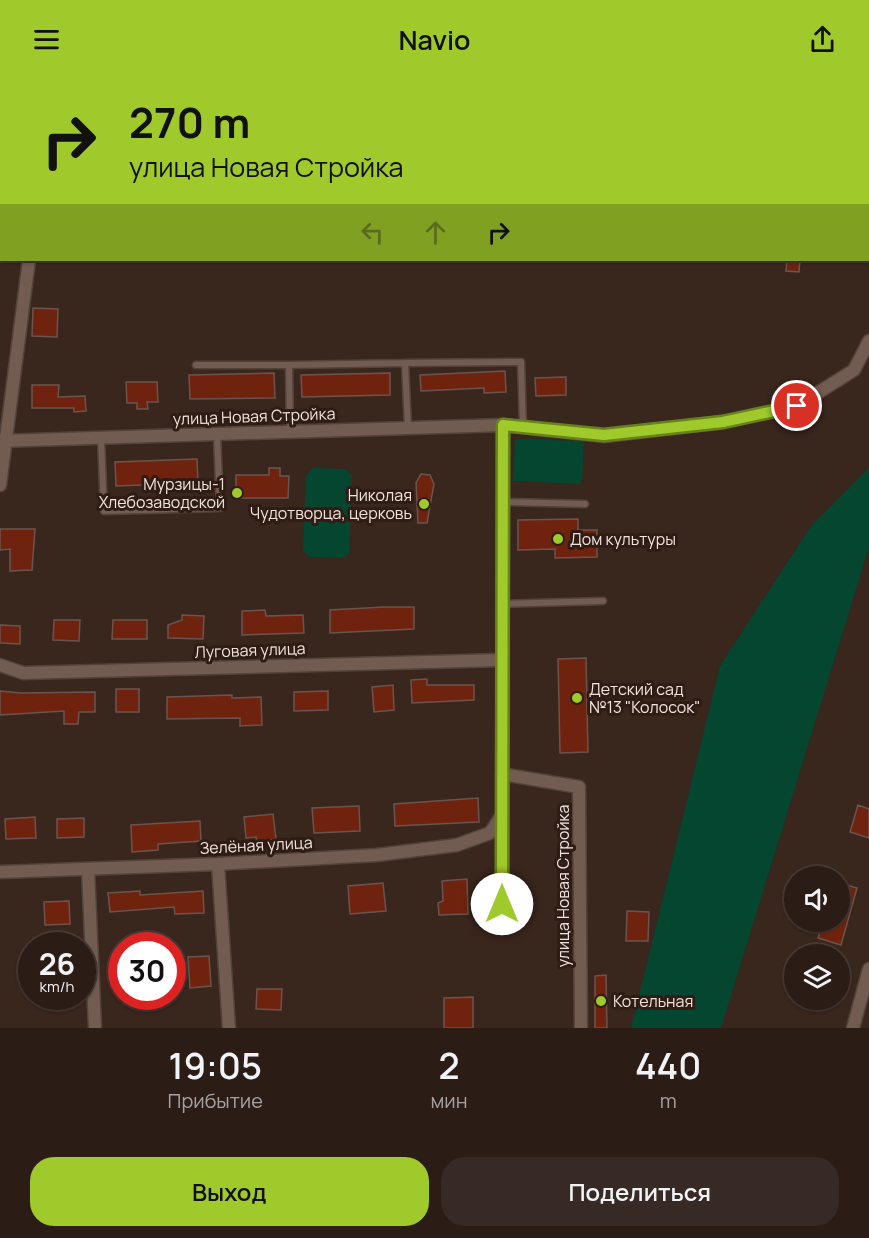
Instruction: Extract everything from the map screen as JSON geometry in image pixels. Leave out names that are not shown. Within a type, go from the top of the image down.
[{"type":"street","points":[[0,484],[3,441],[29,261]]},
{"type":"street","name":"улица Новая Стройка","points":[[3,441],[503,425],[604,435],[723,422],[797,406],[854,370],[869,341]]},
{"type":"street","points":[[502,927],[503,425]]},
{"type":"street","name":"Луговая улица","points":[[0,665],[23,673],[502,660]]},
{"type":"street","name":"улица Новая Стройка","points":[[502,774],[579,787],[581,1028]]},
{"type":"street","name":"Зелёная улица","points":[[0,872],[218,864],[377,855],[457,845],[490,833],[502,815]]},
{"type":"street","points":[[218,864],[229,1028]]},
{"type":"street","points":[[88,869],[95,1028]]},
{"type":"street","points":[[853,1028],[869,969]]},
{"type":"lane","points":[[196,365],[521,362],[523,427]]},
{"type":"lane","points":[[405,363],[408,428]]},
{"type":"lane","points":[[289,365],[290,432]]},
{"type":"lane","points":[[100,438],[104,511],[220,508],[217,434]]},
{"type":"lane","points":[[502,502],[585,504]]},
{"type":"lane","points":[[502,604],[603,601]]},
{"type":"green space","points":[[515,439],[584,441],[582,484],[513,481]]},
{"type":"green space","points":[[313,468],[346,469],[352,476],[349,554],[344,558],[309,557],[303,549],[306,476]]},
{"type":"green space","points":[[869,468],[869,547],[721,1028],[631,1028],[720,666],[811,526]]},
{"type":"building","points":[[787,261],[800,261],[799,272],[786,271]]},
{"type":"building","points":[[33,308],[58,309],[57,337],[32,336]]},
{"type":"building","points":[[505,371],[506,392],[484,393],[484,388],[421,391],[420,375]]},
{"type":"building","points":[[274,373],[275,398],[190,399],[189,375]]},
{"type":"building","points":[[390,373],[390,395],[302,397],[301,375]]},
{"type":"building","points":[[566,377],[566,395],[536,396],[535,378]]},
{"type":"building","points":[[126,382],[157,382],[158,402],[147,402],[148,409],[137,409],[137,403],[127,403]]},
{"type":"building","points":[[32,385],[59,385],[58,397],[85,396],[86,411],[74,412],[74,408],[32,408]]},
{"type":"building","points":[[197,459],[198,483],[116,486],[115,462]]},
{"type":"building","points":[[269,468],[280,468],[280,476],[289,476],[288,498],[236,498],[236,475],[269,475]]},
{"type":"building","name":"Николая Чудотворца, церковь","points":[[421,474],[430,475],[434,484],[427,523],[418,523],[416,483]]},
{"type":"building","name":"Дом культуры","points":[[578,519],[578,530],[597,530],[597,557],[555,558],[555,549],[518,550],[518,520]]},
{"type":"building","points":[[0,529],[35,529],[32,570],[10,571],[10,549],[0,550]]},
{"type":"building","points":[[414,607],[414,629],[330,633],[330,610]]},
{"type":"building","points":[[265,610],[266,616],[303,615],[304,633],[242,635],[242,611]]},
{"type":"building","points":[[182,615],[204,616],[203,639],[168,638],[168,625],[182,620]]},
{"type":"building","points":[[54,620],[80,620],[79,641],[53,640]]},
{"type":"building","points":[[113,620],[147,620],[147,639],[112,639]]},
{"type":"building","points":[[0,625],[20,626],[20,644],[0,643]]},
{"type":"building","name":"Детский сад №13 \"Колосок\"","points":[[586,658],[588,752],[560,753],[558,659]]},
{"type":"building","points":[[427,679],[427,685],[474,685],[474,700],[412,703],[411,680]]},
{"type":"building","points":[[393,685],[394,710],[374,712],[372,687]]},
{"type":"building","points":[[116,689],[139,689],[139,712],[116,712]]},
{"type":"building","points":[[0,691],[95,692],[95,712],[79,712],[78,724],[64,724],[64,711],[0,715]]},
{"type":"building","points":[[328,691],[328,710],[294,711],[294,692]]},
{"type":"building","points":[[232,695],[232,698],[261,697],[262,725],[240,726],[240,718],[167,719],[167,697]]},
{"type":"building","points":[[478,798],[479,822],[395,826],[394,804]]},
{"type":"building","points":[[858,805],[869,809],[869,838],[850,832]]},
{"type":"building","points":[[359,806],[360,831],[314,833],[312,808]]},
{"type":"building","points":[[273,814],[276,839],[257,842],[256,837],[246,838],[244,817]]},
{"type":"building","points":[[35,817],[36,838],[6,839],[5,819]]},
{"type":"building","points":[[84,818],[84,837],[57,838],[57,819]]},
{"type":"building","points":[[200,821],[201,841],[158,844],[158,850],[132,852],[131,825]]},
{"type":"building","points":[[467,879],[468,914],[439,915],[438,903],[443,901],[442,881]]},
{"type":"building","points":[[383,883],[386,911],[350,914],[348,886]]},
{"type":"building","points":[[850,886],[857,888],[850,913]]},
{"type":"building","points":[[140,891],[140,895],[203,891],[204,913],[175,914],[174,907],[110,912],[108,893]]},
{"type":"building","points":[[69,901],[70,924],[45,925],[44,902]]},
{"type":"building","points":[[627,911],[649,912],[648,941],[626,941]]},
{"type":"building","points":[[820,932],[845,932],[841,944],[818,938]]},
{"type":"building","points":[[209,956],[211,986],[190,988],[188,957]]},
{"type":"building","name":"Котельная","points":[[606,975],[607,1028],[595,1028],[595,976]]},
{"type":"building","points":[[257,989],[282,989],[281,1010],[256,1009]]},
{"type":"building","points":[[473,997],[473,1028],[444,1028],[444,998]]},
{"type":"place","name":"Мурзицы-1 Хлебозаводской","points":[[237,493]]},
{"type":"place","name":"Николая Чудотворца, церковь","points":[[424,504]]},
{"type":"place","name":"Дом культуры","points":[[558,539]]},
{"type":"place","name":"Детский сад №13 \"Колосок\"","points":[[577,698]]},
{"type":"place","name":"Котельная","points":[[601,1001]]},
{"type":"route","points":[[502,904],[503,425],[604,435],[723,422],[797,406]]}]
